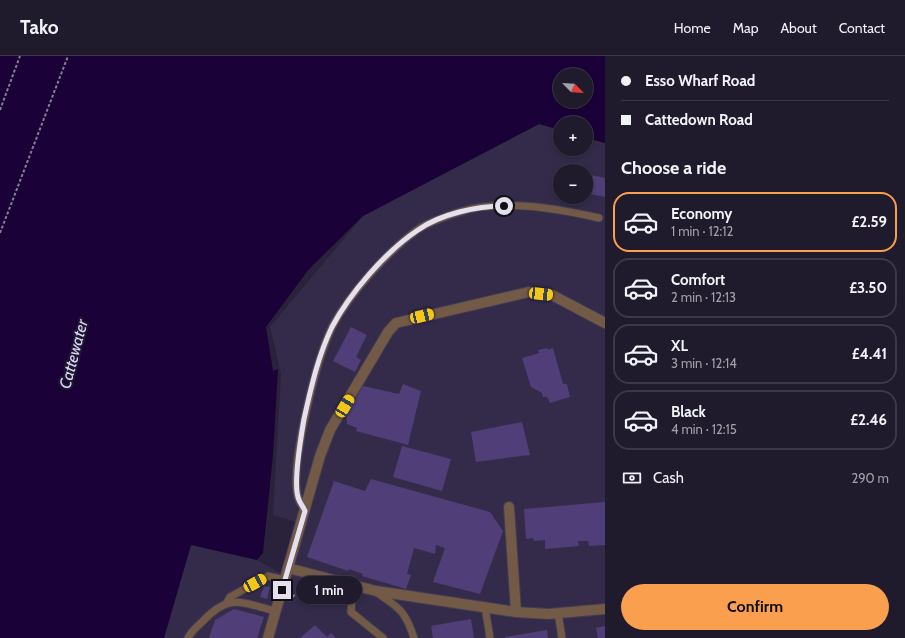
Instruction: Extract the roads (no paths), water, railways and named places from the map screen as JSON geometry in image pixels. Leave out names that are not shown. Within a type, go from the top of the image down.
[{"type":"street","points":[[268,638],[320,456],[330,430],[388,332],[396,323],[529,292],[552,295],[605,323]]},
{"type":"street","points":[[509,507],[516,612]]},
{"type":"street","points":[[288,568],[376,592],[516,612],[558,613],[605,609]]},
{"type":"lane","points":[[305,511],[297,497],[297,467],[302,430],[314,373],[332,327],[359,287],[380,263],[418,229],[457,212],[492,206],[529,206],[569,211],[599,218]]},
{"type":"lane","points":[[188,638],[190,633],[209,614],[227,602],[230,597],[268,576],[285,580]]},
{"type":"lane","points":[[353,585],[352,612],[383,638]]},
{"type":"lane","points":[[376,592],[394,604],[407,618],[414,638]]},
{"type":"lane","points":[[227,602],[234,601],[276,611]]},
{"type":"lane","points":[[485,607],[490,638]]},
{"type":"lane","points":[[558,613],[562,638]]},
{"type":"water","name":"Cattewater","points":[[0,56],[605,56],[605,143],[593,140],[593,116],[553,116],[553,128],[539,124],[363,216],[309,269],[266,327],[273,371],[278,369],[273,455],[263,553],[257,560],[191,545],[164,638],[0,638]]}]
